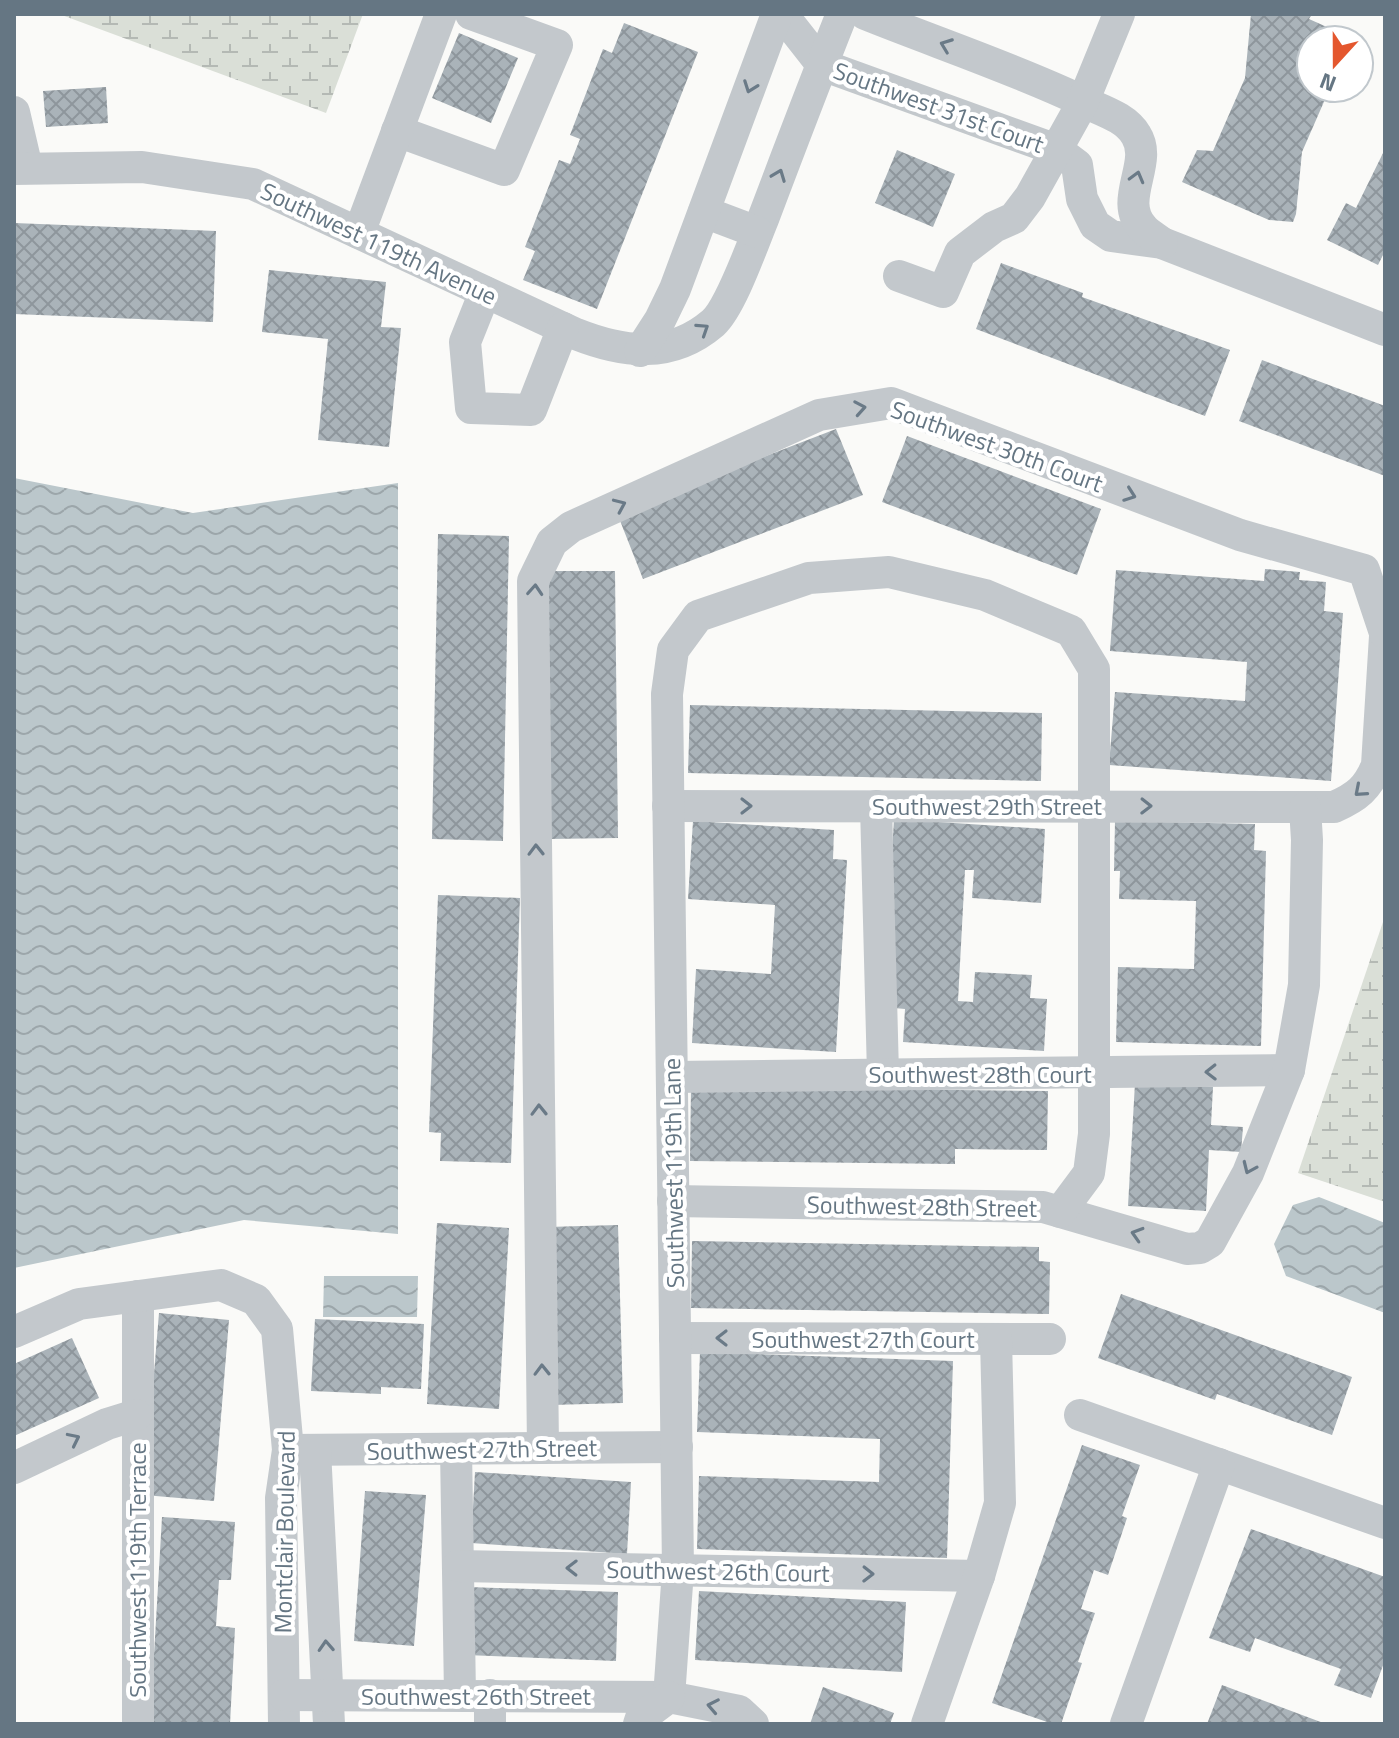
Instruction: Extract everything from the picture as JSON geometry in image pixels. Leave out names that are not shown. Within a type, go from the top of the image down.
[{"type":"street","points":[[359,233],[441,14]]},
{"type":"street","points":[[397,131],[504,170],[557,45],[471,14]]},
{"type":"street","points":[[640,351],[675,289],[779,14]]},
{"type":"street","name":"Southwest 31st Court","points":[[779,14],[822,65],[1057,150],[1077,165],[1082,199],[1095,225],[1111,236],[1162,243],[1385,330]]},
{"type":"street","name":"Southwest 119th Avenue","points":[[20,168],[142,167],[253,184],[563,328],[609,347],[640,351],[683,342],[716,321],[741,274],[842,14]]},
{"type":"street","name":"Southwest 31st Court","points":[[865,14],[1033,78],[1126,122],[1138,137],[1141,160],[1133,189],[1134,211],[1141,227],[1162,243]]},
{"type":"street","points":[[899,276],[943,292],[960,253],[994,227],[1014,218],[1030,197],[1083,102],[1119,14]]},
{"type":"street","points":[[14,112],[20,168]]},
{"type":"street","points":[[704,212],[757,232]]},
{"type":"street","points":[[485,292],[465,342],[471,408],[531,410],[563,328]]},
{"type":"street","name":"Southwest 30th Court","points":[[543,1448],[533,581],[552,542],[571,527],[819,415],[891,403],[1240,535],[1364,570],[1385,634]]},
{"type":"street","name":"Southwest 119th Lane","points":[[669,1697],[678,1570],[667,694],[673,650],[698,616],[809,578],[889,572],[985,595],[1071,631],[1094,669],[1094,806]]},
{"type":"street","name":"Southwest 29th Street","points":[[668,806],[1334,807],[1356,798],[1371,782],[1377,765],[1385,634]]},
{"type":"street","points":[[876,806],[883,1074]]},
{"type":"street","points":[[1060,1212],[1089,1173],[1094,1134],[1094,806]]},
{"type":"street","points":[[1289,1070],[1304,985],[1305,808]]},
{"type":"street","name":"Southwest 28th Court","points":[[672,1077],[1289,1070]]},
{"type":"street","name":"Southwest 28th Street","points":[[673,1201],[1043,1207],[1187,1249],[1200,1248],[1210,1242],[1248,1173],[1289,1070]]},
{"type":"street","name":"Montclair Boulevard","points":[[138,1296],[221,1285],[256,1300],[277,1329],[302,1450],[329,1709]]},
{"type":"street","points":[[14,1332],[79,1304],[138,1296]]},
{"type":"street","name":"Southwest 119th Terrace","points":[[138,1296],[138,1724]]},
{"type":"street","name":"Southwest 27th Court","points":[[675,1338],[1050,1339]]},
{"type":"street","points":[[927,1724],[979,1576],[1000,1503],[996,1339]]},
{"type":"street","points":[[14,1468],[107,1424],[136,1415]]},
{"type":"street","points":[[1080,1415],[1385,1523]]},
{"type":"street","name":"Southwest 27th Street","points":[[302,1450],[677,1447]]},
{"type":"street","points":[[456,1449],[458,1566],[480,1705]]},
{"type":"street","name":"Montclair Boulevard","points":[[284,1709],[281,1498],[302,1450]]},
{"type":"street","points":[[1126,1724],[1219,1464]]},
{"type":"street","name":"Southwest 26th Court","points":[[458,1566],[979,1576]]},
{"type":"street","points":[[639,1724],[641,1718],[669,1697]]},
{"type":"street","name":"Southwest 26th Street","points":[[284,1709],[669,1697],[739,1711],[753,1724]]},
{"type":"green space","points":[[59,14],[363,14],[326,113]]},
{"type":"green space","points":[[1385,916],[1385,1202],[1298,1173]]},
{"type":"water","points":[[14,478],[193,513],[398,483],[398,1234],[244,1220],[14,1268]]},
{"type":"water","points":[[1319,1197],[1385,1223],[1385,1313],[1286,1276],[1274,1244],[1293,1205]]},
{"type":"water","points":[[324,1276],[418,1276],[417,1317],[323,1317]]},
{"type":"building","points":[[1251,14],[1312,14],[1309,19],[1320,24],[1295,24],[1295,104],[1323,104],[1302,152],[1293,222],[1269,220],[1182,182],[1197,150],[1213,151],[1245,78]]},
{"type":"building","points":[[624,23],[698,52],[597,309],[523,280],[535,251],[525,247],[559,160],[570,164],[580,139],[570,135],[603,49],[612,53]]},
{"type":"building","points":[[459,33],[518,58],[491,123],[432,98]]},
{"type":"building","points":[[106,87],[108,123],[46,127],[43,91]]},
{"type":"building","points":[[1385,149],[1385,251],[1378,265],[1327,240],[1346,203],[1356,208]]},
{"type":"building","points":[[897,150],[955,174],[933,227],[875,203]]},
{"type":"building","points":[[14,223],[216,231],[213,322],[14,314]]},
{"type":"building","points":[[1001,263],[1083,293],[1082,297],[1230,350],[1205,416],[976,329]]},
{"type":"building","points":[[269,270],[386,282],[381,327],[401,328],[389,447],[318,440],[328,339],[262,332]]},
{"type":"building","points":[[1262,360],[1385,406],[1385,476],[1239,421]]},
{"type":"building","points":[[836,429],[863,495],[643,579],[617,513]]},
{"type":"building","points":[[907,436],[1101,509],[1077,575],[882,502]]},
{"type":"building","points":[[438,534],[509,536],[503,841],[432,839]]},
{"type":"building","points":[[1265,569],[1300,572],[1299,580],[1326,582],[1324,611],[1343,613],[1331,781],[1109,765],[1115,692],[1245,701],[1247,662],[1110,651],[1116,570],[1264,581]]},
{"type":"building","points":[[547,571],[615,571],[618,838],[549,839]]},
{"type":"building","points":[[690,705],[1042,713],[1041,781],[688,773]]},
{"type":"building","points":[[894,819],[1045,829],[1041,903],[972,898],[974,870],[965,870],[958,1001],[973,1002],[975,972],[1032,975],[1030,998],[1047,999],[1044,1051],[903,1042],[905,1009],[883,1007]]},
{"type":"building","points":[[693,821],[834,830],[833,859],[847,860],[836,1052],[692,1043],[696,969],[771,974],[775,905],[688,899]]},
{"type":"building","points":[[1115,821],[1255,824],[1254,850],[1266,851],[1261,1046],[1116,1042],[1118,967],[1194,969],[1196,901],[1119,899],[1120,871],[1114,871]]},
{"type":"building","points":[[438,895],[520,898],[511,1163],[440,1161],[441,1133],[429,1132]]},
{"type":"building","points":[[1135,1083],[1213,1087],[1211,1125],[1243,1127],[1241,1152],[1209,1150],[1206,1211],[1128,1206]]},
{"type":"building","points":[[691,1087],[1048,1091],[1047,1150],[955,1149],[955,1164],[690,1161]]},
{"type":"building","points":[[437,1223],[509,1228],[499,1409],[427,1404]]},
{"type":"building","points":[[618,1225],[623,1403],[552,1405],[547,1227]]},
{"type":"building","points":[[692,1241],[1039,1247],[1039,1261],[1050,1262],[1049,1314],[691,1308]]},
{"type":"building","points":[[1121,1294],[1352,1377],[1332,1435],[1217,1394],[1215,1400],[1098,1358]]},
{"type":"building","points":[[159,1313],[229,1320],[214,1501],[144,1495]]},
{"type":"building","points":[[315,1319],[424,1324],[421,1389],[381,1387],[381,1394],[311,1391]]},
{"type":"building","points":[[72,1338],[99,1398],[14,1436],[14,1364]]},
{"type":"building","points":[[700,1352],[953,1361],[947,1558],[697,1549],[699,1476],[879,1482],[880,1439],[697,1432]]},
{"type":"building","points":[[1082,1445],[1140,1465],[1122,1516],[1127,1518],[1108,1575],[1094,1570],[1081,1609],[1095,1613],[1078,1662],[1082,1663],[1061,1724],[1053,1724],[992,1703]]},
{"type":"building","points":[[475,1472],[631,1482],[627,1554],[471,1543]]},
{"type":"building","points":[[365,1491],[426,1495],[414,1646],[354,1641]]},
{"type":"building","points":[[162,1517],[235,1522],[231,1580],[219,1580],[216,1626],[235,1628],[230,1724],[150,1724]]},
{"type":"building","points":[[1251,1529],[1385,1577],[1385,1660],[1371,1698],[1334,1685],[1341,1669],[1255,1638],[1250,1652],[1209,1638]]},
{"type":"building","points":[[469,1587],[618,1592],[616,1661],[466,1655]]},
{"type":"building","points":[[699,1591],[906,1602],[902,1672],[695,1660]]},
{"type":"building","points":[[1222,1685],[1326,1724],[1207,1724]]},
{"type":"building","points":[[823,1687],[894,1713],[890,1724],[810,1724]]}]
